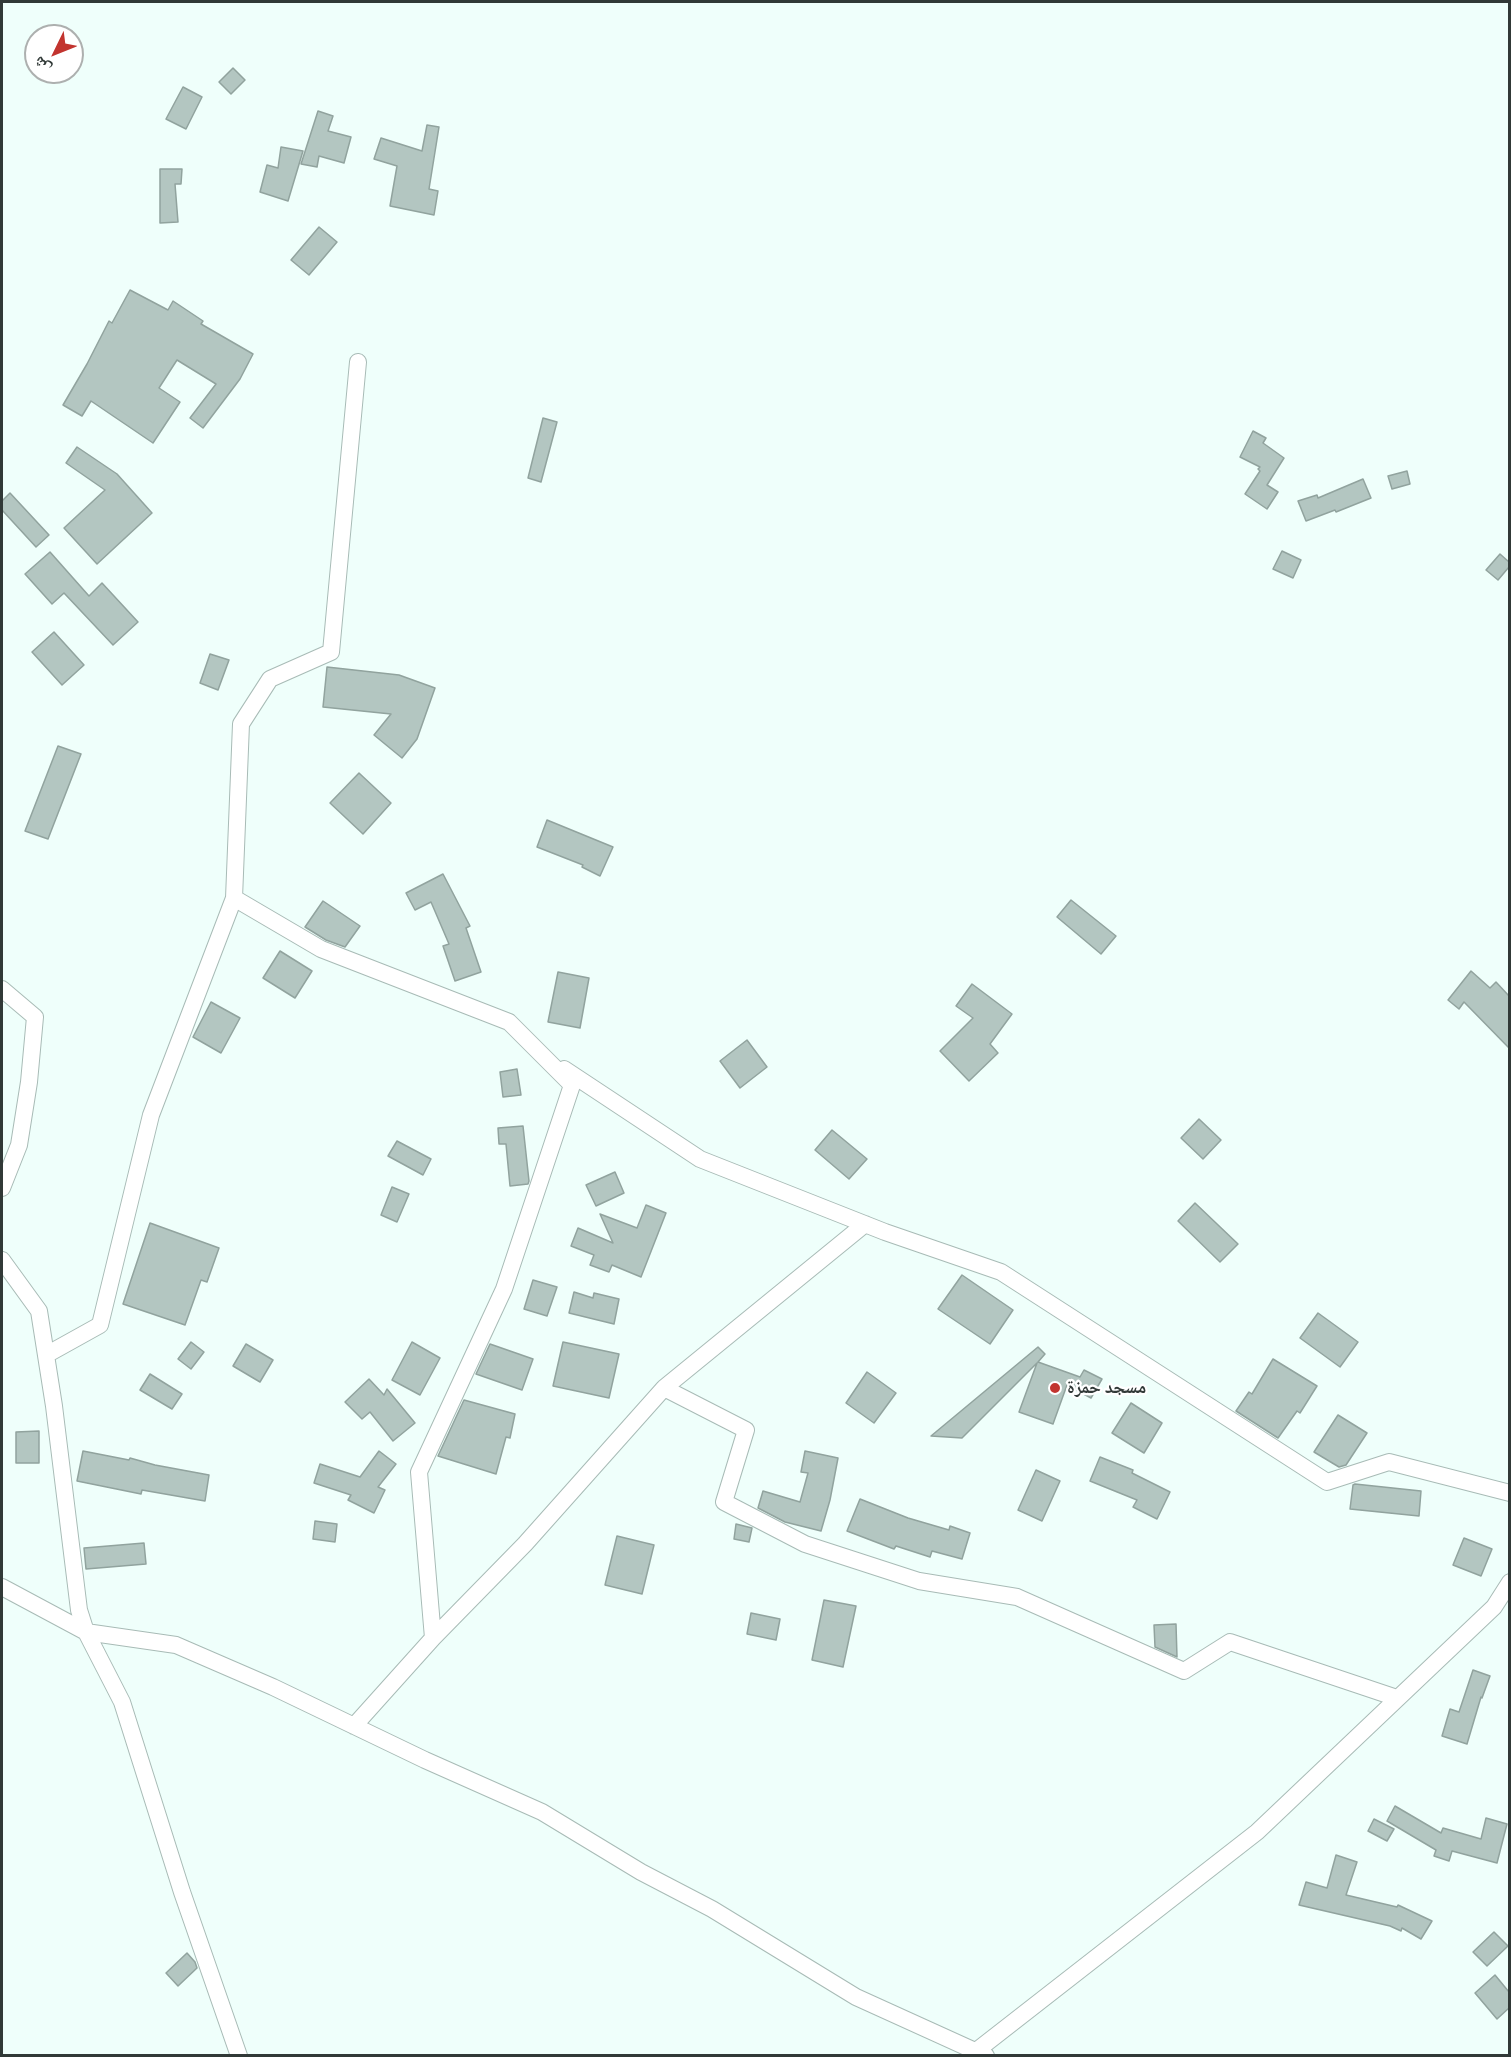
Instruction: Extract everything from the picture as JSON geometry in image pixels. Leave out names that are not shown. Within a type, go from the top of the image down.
[{"type":"street","points":[[46,1355],[100,1325],[151,1115],[234,898],[241,724],[270,679],[331,652],[358,362]]},
{"type":"street","points":[[234,898],[321,949],[509,1022],[572,1085],[504,1289],[419,1472],[434,1638]]},
{"type":"street","points":[[2,989],[35,1017],[29,1082],[19,1145],[2,1188]]},
{"type":"street","points":[[539,1052],[700,1159],[865,1224],[1001,1272],[1328,1482],[1389,1462],[1509,1493]]},
{"type":"street","points":[[354,1726],[434,1638],[525,1544],[664,1388],[865,1224]]},
{"type":"street","points":[[2,1260],[39,1311],[79,1610],[86,1632],[122,1702],[182,1892],[238,2055]]},
{"type":"street","points":[[664,1388],[746,1430],[724,1502],[805,1544],[919,1581],[1017,1597],[1184,1671],[1230,1642],[1397,1698]]},
{"type":"street","points":[[2,1587],[86,1632],[176,1645],[273,1687],[542,1812],[641,1872],[712,1909],[856,1997],[978,2054],[1257,1832],[1494,1607],[1509,1582]]},
{"type":"building","points":[[233,68],[245,80],[231,94],[219,82]]},
{"type":"building","points":[[183,87],[202,97],[186,129],[166,119]]},
{"type":"building","points":[[318,111],[333,116],[328,131],[351,137],[344,163],[319,156],[317,167],[301,164]]},
{"type":"building","points":[[427,125],[439,127],[429,189],[438,191],[434,215],[390,206],[397,166],[374,159],[381,138],[422,151]]},
{"type":"building","points":[[281,147],[303,151],[288,201],[260,192],[267,165],[278,168]]},
{"type":"building","points":[[160,169],[182,169],[181,184],[175,184],[178,222],[160,223]]},
{"type":"building","points":[[319,227],[337,242],[309,275],[291,260]]},
{"type":"building","points":[[130,290],[168,310],[173,301],[203,321],[201,324],[253,354],[240,379],[203,428],[190,418],[216,384],[177,360],[159,388],[180,402],[153,443],[91,401],[82,416],[63,405],[109,321],[112,323]]},
{"type":"building","points":[[543,418],[557,422],[541,482],[528,478]]},
{"type":"building","points":[[1253,431],[1266,438],[1263,443],[1284,458],[1267,485],[1278,492],[1267,509],[1245,494],[1260,471],[1258,469],[1260,467],[1240,457]]},
{"type":"building","points":[[77,447],[117,474],[152,513],[97,564],[64,528],[105,490],[66,463]]},
{"type":"building","points":[[1407,471],[1410,484],[1392,489],[1388,476]]},
{"type":"building","points":[[1363,479],[1371,498],[1306,521],[1298,501],[1317,495],[1318,498]]},
{"type":"building","points":[[10,493],[49,535],[36,547],[2,510],[2,501]]},
{"type":"building","points":[[1282,551],[1301,560],[1293,578],[1273,569]]},
{"type":"building","points":[[50,552],[89,596],[102,583],[138,622],[113,645],[64,593],[52,604],[25,574]]},
{"type":"building","points":[[1500,554],[1509,562],[1509,567],[1498,580],[1486,570]]},
{"type":"building","points":[[54,632],[84,665],[62,685],[32,652]]},
{"type":"building","points":[[210,654],[229,660],[218,690],[200,683]]},
{"type":"building","points":[[327,667],[399,675],[435,688],[417,739],[402,758],[374,735],[391,714],[323,707]]},
{"type":"building","points":[[58,746],[81,754],[48,839],[25,831]]},
{"type":"building","points":[[359,773],[391,803],[363,834],[330,803]]},
{"type":"building","points":[[547,820],[613,847],[600,876],[582,867],[583,865],[537,847]]},
{"type":"building","points":[[443,874],[470,926],[466,928],[481,972],[455,981],[443,946],[449,944],[431,902],[415,910],[406,893]]},
{"type":"building","points":[[1071,900],[1116,936],[1101,954],[1057,917]]},
{"type":"building","points":[[323,901],[360,926],[345,947],[326,940],[305,927]]},
{"type":"building","points":[[280,951],[312,971],[295,998],[263,978]]},
{"type":"building","points":[[1471,971],[1490,988],[1496,982],[1509,996],[1509,1048],[1464,1002],[1459,1009],[1448,1000]]},
{"type":"building","points":[[558,972],[589,978],[580,1028],[548,1022]]},
{"type":"building","points":[[972,984],[1012,1014],[990,1044],[998,1053],[969,1081],[940,1051],[973,1018],[956,1006]]},
{"type":"building","points":[[211,1002],[240,1018],[221,1053],[193,1037]]},
{"type":"building","points":[[747,1040],[767,1067],[740,1088],[720,1061]]},
{"type":"building","points":[[517,1069],[521,1095],[503,1097],[500,1072]]},
{"type":"building","points":[[1199,1119],[1221,1140],[1203,1159],[1181,1138]]},
{"type":"building","points":[[523,1126],[529,1181],[528,1184],[510,1186],[506,1144],[499,1144],[498,1128]]},
{"type":"building","points":[[832,1130],[867,1159],[849,1179],[815,1150]]},
{"type":"building","points":[[397,1141],[431,1159],[423,1175],[388,1156]]},
{"type":"building","points":[[615,1172],[624,1193],[596,1206],[586,1185]]},
{"type":"building","points":[[392,1187],[409,1194],[397,1222],[381,1215]]},
{"type":"building","points":[[1195,1203],[1238,1244],[1220,1262],[1178,1221]]},
{"type":"building","points":[[646,1205],[666,1213],[641,1277],[612,1265],[609,1272],[590,1265],[594,1255],[571,1246],[578,1228],[613,1243],[600,1214],[637,1228]]},
{"type":"building","points":[[150,1223],[219,1248],[207,1282],[201,1280],[185,1325],[123,1304]]},
{"type":"building","points":[[962,1275],[1013,1310],[990,1344],[938,1309]]},
{"type":"building","points":[[533,1280],[557,1287],[547,1316],[524,1309]]},
{"type":"building","points":[[574,1292],[593,1298],[594,1293],[619,1299],[614,1324],[569,1313]]},
{"type":"building","points":[[1318,1313],[1358,1342],[1340,1367],[1300,1338]]},
{"type":"building","points":[[191,1342],[204,1352],[191,1369],[178,1359]]},
{"type":"building","points":[[412,1342],[440,1358],[420,1395],[392,1380]]},
{"type":"building","points":[[563,1342],[619,1354],[609,1398],[553,1386]]},
{"type":"building","points":[[246,1344],[273,1360],[260,1382],[233,1366]]},
{"type":"building","points":[[490,1344],[533,1359],[522,1390],[476,1374]]},
{"type":"building","points":[[1038,1347],[1045,1354],[1038,1362],[1080,1377],[1084,1370],[1102,1379],[1091,1398],[1067,1385],[1053,1424],[1019,1412],[1037,1363],[962,1438],[931,1436]]},
{"type":"building","points":[[1273,1359],[1317,1386],[1300,1413],[1297,1411],[1278,1438],[1236,1411],[1249,1392],[1252,1394]]},
{"type":"building","points":[[867,1372],[896,1393],[874,1423],[846,1403]]},
{"type":"building","points":[[150,1374],[182,1394],[172,1409],[140,1390]]},
{"type":"building","points":[[369,1379],[384,1395],[387,1389],[415,1423],[393,1441],[370,1412],[362,1419],[345,1402]]},
{"type":"building","points":[[464,1400],[515,1414],[510,1438],[506,1437],[496,1474],[438,1456]]},
{"type":"building","points":[[1131,1403],[1162,1423],[1144,1453],[1112,1433]]},
{"type":"building","points":[[1338,1415],[1367,1433],[1346,1465],[1339,1467],[1314,1452]]},
{"type":"building","points":[[39,1431],[39,1463],[16,1463],[16,1432]]},
{"type":"building","points":[[83,1451],[129,1460],[130,1458],[209,1475],[205,1501],[142,1490],[141,1494],[77,1481]]},
{"type":"building","points":[[379,1451],[396,1464],[378,1487],[385,1490],[374,1513],[348,1500],[351,1495],[314,1483],[320,1464],[360,1477]]},
{"type":"building","points":[[805,1451],[838,1458],[821,1531],[785,1522],[758,1508],[763,1491],[800,1502],[808,1473],[801,1472]]},
{"type":"building","points":[[1100,1457],[1133,1470],[1132,1473],[1170,1492],[1157,1519],[1133,1507],[1137,1500],[1090,1481]]},
{"type":"building","points":[[1036,1470],[1060,1481],[1042,1521],[1018,1510]]},
{"type":"building","points":[[1355,1484],[1421,1491],[1419,1516],[1350,1509]]},
{"type":"building","points":[[860,1499],[908,1518],[949,1530],[950,1526],[970,1533],[962,1559],[932,1551],[930,1557],[896,1546],[894,1549],[847,1531]]},
{"type":"building","points":[[315,1521],[337,1524],[335,1542],[313,1539]]},
{"type":"building","points":[[736,1524],[752,1528],[749,1542],[734,1539]]},
{"type":"building","points":[[617,1536],[654,1545],[642,1594],[605,1585]]},
{"type":"building","points":[[1464,1538],[1492,1549],[1481,1576],[1453,1565]]},
{"type":"building","points":[[144,1543],[146,1564],[86,1569],[84,1548]]},
{"type":"building","points":[[824,1600],[856,1606],[843,1667],[812,1660]]},
{"type":"building","points":[[751,1613],[780,1619],[776,1640],[747,1634]]},
{"type":"building","points":[[1176,1624],[1177,1657],[1155,1647],[1154,1625]]},
{"type":"building","points":[[1473,1670],[1490,1676],[1467,1744],[1442,1736],[1450,1709],[1459,1712]]},
{"type":"building","points":[[1395,1806],[1441,1833],[1443,1828],[1481,1839],[1486,1818],[1507,1824],[1497,1863],[1452,1851],[1449,1861],[1434,1856],[1436,1850],[1387,1821]]},
{"type":"building","points":[[1374,1819],[1394,1829],[1387,1841],[1368,1831]]},
{"type":"building","points":[[1336,1855],[1357,1862],[1346,1895],[1397,1907],[1398,1905],[1432,1921],[1421,1939],[1402,1928],[1401,1931],[1390,1926],[1299,1905],[1306,1882],[1327,1888]]},
{"type":"building","points":[[1494,1932],[1508,1946],[1487,1966],[1473,1952]]},
{"type":"building","points":[[187,1953],[197,1968],[178,1986],[166,1973]]},
{"type":"building","points":[[1495,1975],[1509,1992],[1509,2008],[1497,2019],[1475,1993]]},
{"type":"place","name":"مسجد حمزة","points":[[1055,1388]]}]
